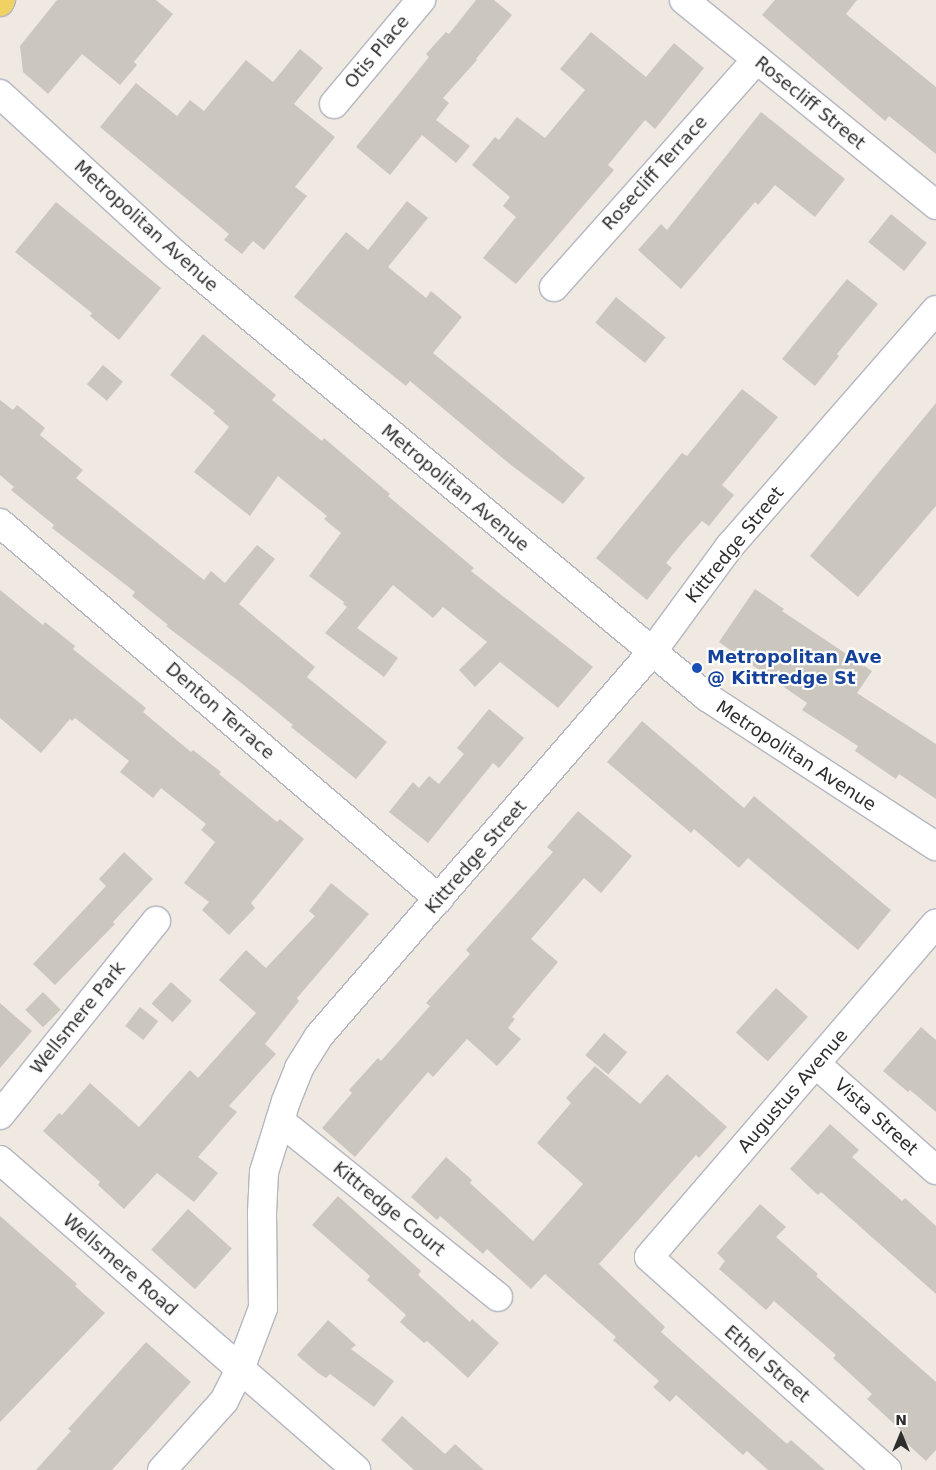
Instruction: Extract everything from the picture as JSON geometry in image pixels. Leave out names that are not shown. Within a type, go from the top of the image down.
[{"type":"street","name":"Otis Place","points":[[334,104],[421,0]]},
{"type":"street","name":"Rosecliff Street","points":[[684,0],[936,206]]},
{"type":"street","name":"Rosecliff Terrace","points":[[554,287],[757,59]]},
{"type":"street","name":"Metropolitan Avenue","points":[[0,94],[176,255],[707,697],[936,846]]},
{"type":"street","name":"Kittredge Street","points":[[162,1470],[224,1401],[240,1369],[263,1308],[262,1213],[264,1172],[299,1068],[319,1036],[652,652],[730,546],[936,310]]},
{"type":"street","name":"Denton Terrace","points":[[0,523],[439,899]]},
{"type":"street","name":"Wellsmere Park","points":[[0,1116],[156,921]]},
{"type":"street","name":"Augustus Avenue","points":[[649,1257],[936,923]]},
{"type":"street","name":"Vista Street","points":[[816,1064],[936,1170]]},
{"type":"street","name":"Kittredge Court","points":[[280,1121],[498,1297]]},
{"type":"street","name":"Wellsmere Road","points":[[0,1160],[356,1470]]},
{"type":"street","name":"Ethel Street","points":[[649,1257],[887,1470]]},
{"type":"building","points":[[57,0],[156,0],[173,14],[134,62],[137,65],[120,85],[82,54],[48,94],[23,72],[20,46]]},
{"type":"building","points":[[476,0],[494,0],[512,15],[477,60],[443,98],[449,103],[436,120],[470,146],[456,163],[422,135],[390,175],[356,147],[429,57],[426,54],[446,32],[449,34]]},
{"type":"building","points":[[775,0],[857,0],[846,14],[936,87],[936,154],[889,116],[885,121],[762,15]]},
{"type":"building","points":[[591,32],[646,77],[674,43],[704,68],[655,129],[645,120],[608,165],[614,170],[516,284],[483,258],[516,217],[503,206],[510,197],[472,165],[495,137],[499,140],[517,117],[545,138],[585,90],[560,69]]},
{"type":"building","points":[[300,49],[323,68],[294,104],[335,137],[295,187],[307,196],[264,250],[253,241],[242,254],[224,240],[229,234],[100,127],[136,83],[177,116],[190,100],[204,111],[246,60],[273,82]]},
{"type":"building","points":[[761,112],[845,179],[815,217],[775,185],[758,205],[755,202],[681,289],[638,250],[661,224],[667,230]]},
{"type":"building","points":[[407,201],[428,218],[388,267],[426,298],[431,291],[462,317],[433,353],[585,478],[563,504],[511,465],[410,381],[406,386],[294,297],[346,232],[368,250]]},
{"type":"building","points":[[56,202],[161,288],[119,340],[90,316],[92,313],[15,252]]},
{"type":"building","points":[[891,214],[927,243],[904,271],[868,242]]},
{"type":"building","points":[[847,279],[878,304],[837,354],[839,356],[815,386],[782,359]]},
{"type":"building","points":[[616,297],[666,337],[645,363],[595,323]]},
{"type":"building","points":[[203,334],[276,395],[272,400],[322,441],[324,438],[390,494],[388,496],[474,568],[471,571],[593,667],[558,708],[500,662],[475,687],[459,670],[487,642],[443,607],[433,618],[393,585],[357,628],[398,658],[384,677],[325,633],[347,607],[343,604],[344,602],[309,576],[341,533],[324,519],[327,516],[278,476],[250,516],[194,472],[229,427],[213,413],[215,411],[170,375]]},
{"type":"building","points":[[103,365],[123,382],[107,401],[87,384]]},
{"type":"building","points":[[742,389],[778,417],[722,485],[734,495],[709,526],[702,521],[684,541],[666,563],[672,568],[647,600],[596,558],[682,453],[687,456]]},
{"type":"building","points":[[0,400],[13,410],[17,405],[45,428],[40,435],[83,470],[76,478],[204,580],[211,571],[225,583],[257,545],[275,559],[239,604],[315,667],[307,677],[387,742],[356,779],[291,727],[293,725],[240,682],[166,626],[168,625],[132,596],[135,592],[52,528],[54,525],[11,490],[14,487],[0,475]]},
{"type":"building","points":[[936,403],[936,506],[858,597],[810,556]]},
{"type":"building","points":[[755,589],[784,609],[782,611],[872,671],[857,693],[936,744],[936,799],[899,774],[896,779],[855,751],[858,746],[802,710],[807,703],[719,642]]},
{"type":"building","points":[[0,590],[43,625],[45,622],[75,646],[73,649],[146,708],[143,712],[191,752],[193,750],[221,772],[219,774],[277,822],[280,819],[304,839],[251,903],[255,908],[229,935],[202,910],[209,902],[184,883],[215,842],[201,830],[206,824],[161,788],[153,798],[120,772],[129,761],[75,718],[72,721],[70,719],[41,753],[0,718]]},
{"type":"building","points":[[489,709],[524,738],[499,768],[493,763],[428,843],[389,812],[413,782],[419,788],[429,776],[439,784],[464,754],[457,748]]},
{"type":"building","points":[[642,721],[744,808],[754,796],[891,910],[858,950],[748,858],[739,868],[694,829],[691,833],[607,762]]},
{"type":"building","points":[[578,811],[632,856],[601,893],[584,878],[531,939],[558,962],[512,1017],[515,1019],[508,1028],[521,1039],[497,1066],[467,1039],[433,1077],[428,1072],[355,1157],[322,1128],[352,1093],[349,1090],[378,1058],[381,1061],[430,1006],[426,1003],[470,954],[466,950],[553,852],[547,847]]},
{"type":"building","points":[[124,852],[153,879],[113,922],[115,924],[55,985],[33,964],[106,886],[99,879]]},
{"type":"building","points":[[331,883],[369,914],[297,998],[299,1001],[265,1044],[276,1054],[229,1106],[237,1112],[198,1157],[218,1173],[194,1202],[157,1173],[124,1209],[98,1185],[100,1182],[43,1131],[59,1113],[62,1115],[90,1083],[139,1127],[190,1070],[198,1078],[256,1013],[219,980],[246,950],[266,968],[315,916],[309,911]]},
{"type":"building","points":[[171,982],[192,1001],[172,1022],[152,1004]]},
{"type":"building","points":[[776,988],[808,1017],[768,1061],[736,1033]]},
{"type":"building","points":[[43,992],[61,1010],[43,1027],[25,1010]]},
{"type":"building","points":[[0,1003],[32,1031],[0,1068]]},
{"type":"building","points":[[140,1007],[158,1021],[143,1040],[125,1026]]},
{"type":"building","points":[[921,1027],[936,1040],[936,1112],[883,1071]]},
{"type":"building","points":[[604,1033],[627,1052],[608,1074],[585,1055]]},
{"type":"building","points":[[595,1066],[640,1104],[667,1074],[727,1127],[699,1158],[696,1155],[599,1264],[665,1327],[661,1332],[787,1444],[791,1440],[825,1470],[768,1470],[747,1451],[743,1455],[676,1395],[670,1402],[653,1387],[659,1381],[613,1340],[616,1337],[545,1274],[531,1289],[487,1249],[483,1254],[440,1216],[437,1220],[411,1197],[446,1157],[472,1180],[470,1183],[533,1241],[583,1184],[537,1143],[571,1103],[566,1098]]},
{"type":"building","points":[[830,1124],[859,1150],[852,1157],[902,1201],[905,1198],[936,1226],[936,1294],[821,1192],[818,1195],[790,1169]]},
{"type":"building","points":[[338,1196],[421,1271],[418,1275],[470,1322],[472,1319],[499,1343],[468,1378],[427,1341],[424,1343],[400,1322],[406,1315],[367,1280],[370,1276],[312,1225]]},
{"type":"building","points":[[760,1204],[786,1227],[776,1237],[818,1274],[816,1276],[936,1382],[936,1450],[926,1461],[900,1437],[904,1433],[867,1399],[872,1394],[833,1358],[836,1355],[774,1301],[766,1310],[719,1269],[725,1261],[717,1253]]},
{"type":"building","points":[[188,1209],[232,1248],[195,1289],[151,1250]]},
{"type":"building","points":[[0,1216],[77,1284],[75,1286],[105,1313],[0,1422]]},
{"type":"building","points":[[328,1320],[356,1345],[351,1349],[394,1381],[374,1407],[330,1374],[326,1378],[318,1373],[297,1355]]},
{"type":"building","points":[[146,1342],[191,1382],[112,1470],[36,1470],[71,1431],[68,1429]]},
{"type":"building","points":[[402,1416],[445,1454],[455,1444],[484,1470],[414,1470],[381,1440]]},
{"type":"place","name":"Metropolitan Ave @ Kittredge St","points":[[697,668]]}]
